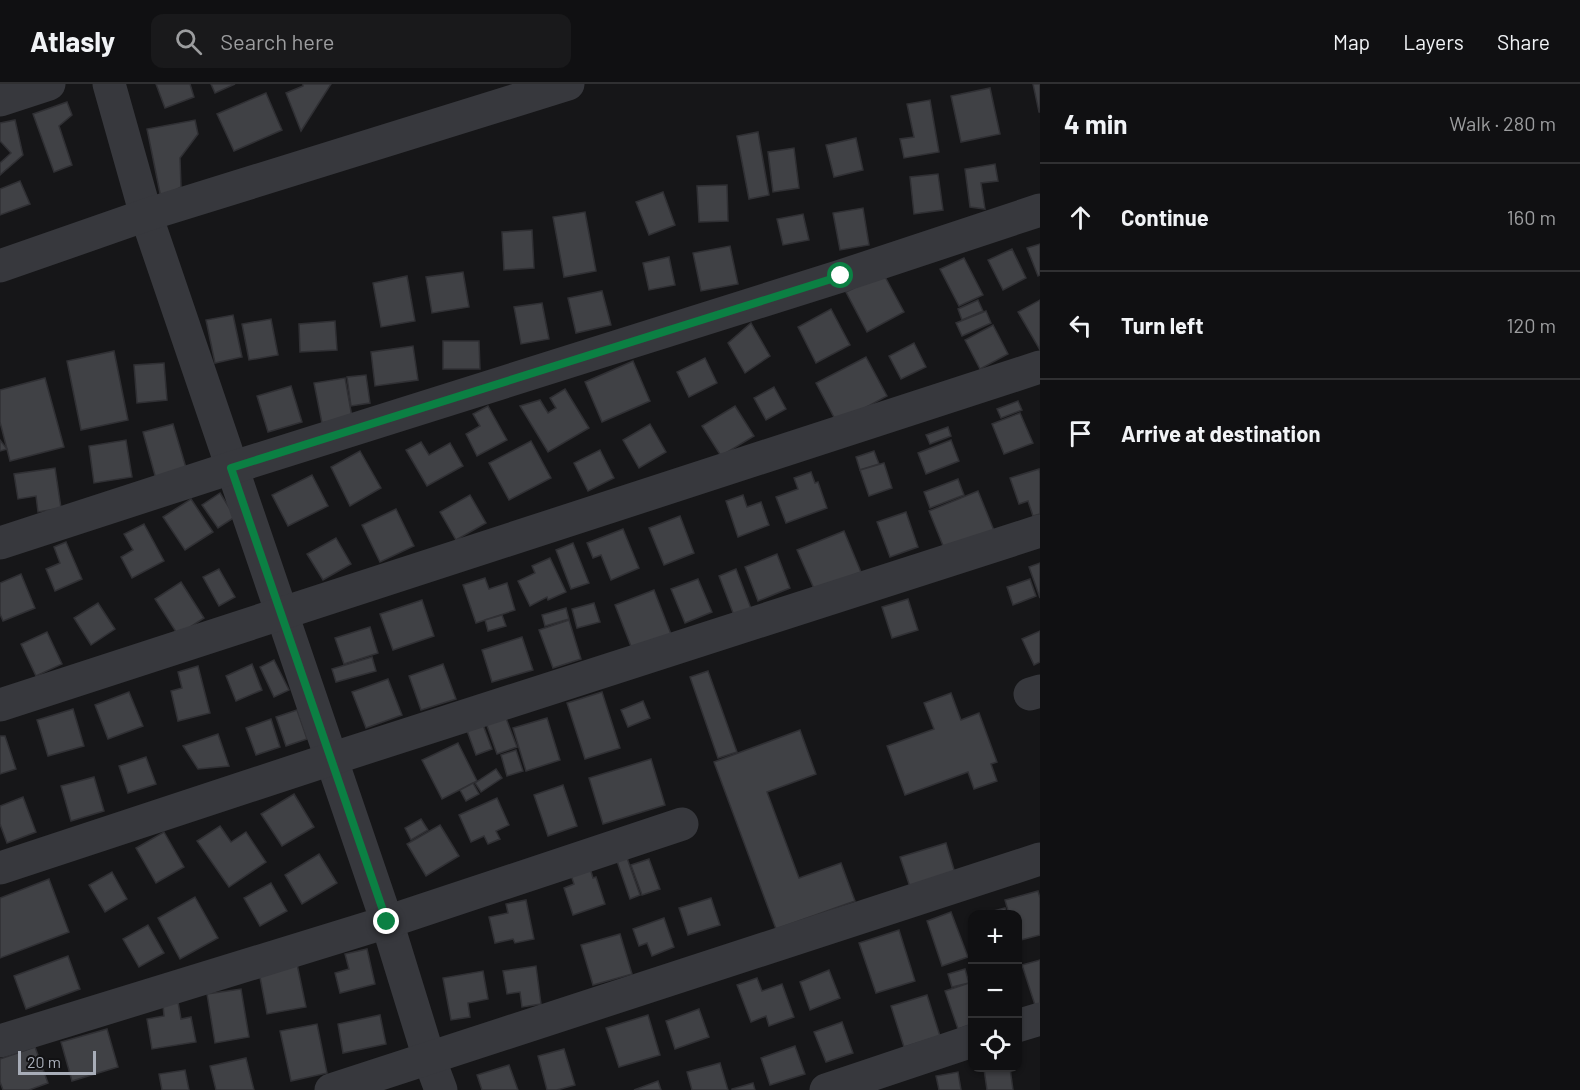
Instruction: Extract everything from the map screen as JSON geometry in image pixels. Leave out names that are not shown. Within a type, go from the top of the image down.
[{"type":"street","points":[[0,100],[49,84]]},
{"type":"street","points":[[109,84],[146,216],[387,922],[441,1090]]},
{"type":"street","points":[[0,266],[146,216],[568,84]]},
{"type":"street","points":[[0,543],[841,276],[1040,210]]},
{"type":"street","points":[[0,705],[1040,367]]},
{"type":"street","points":[[0,868],[1040,531]]},
{"type":"street","points":[[0,1041],[387,922],[682,824]]},
{"type":"street","points":[[331,1090],[1040,859]]},
{"type":"street","points":[[1022,1024],[1040,1019]]},
{"type":"street","points":[[826,1090],[968,1042]]},
{"type":"building","points":[[156,84],[190,84],[194,97],[165,108]]},
{"type":"building","points":[[211,84],[235,84],[215,93]]},
{"type":"building","points":[[303,84],[331,84],[301,131],[286,93]]},
{"type":"building","points":[[1033,84],[1040,84],[1040,112],[1039,112]]},
{"type":"building","points":[[990,88],[1000,134],[961,142],[951,96]]},
{"type":"building","points":[[266,93],[282,130],[234,151],[217,114]]},
{"type":"building","points":[[930,100],[939,152],[904,158],[900,139],[914,137],[907,104]]},
{"type":"building","points":[[67,102],[72,115],[59,126],[72,165],[54,172],[33,114]]},
{"type":"building","points":[[15,120],[23,155],[0,175],[0,163],[11,153],[0,141],[0,123]]},
{"type":"building","points":[[195,120],[198,134],[180,158],[181,187],[161,198],[147,129]]},
{"type":"building","points":[[758,132],[769,195],[749,199],[737,136]]},
{"type":"building","points":[[856,138],[863,170],[834,177],[826,145]]},
{"type":"building","points":[[794,148],[799,188],[773,192],[768,152]]},
{"type":"building","points":[[995,164],[998,181],[981,183],[985,209],[970,207],[965,169]]},
{"type":"building","points":[[938,174],[943,210],[914,214],[910,177]]},
{"type":"building","points":[[20,181],[30,204],[0,215],[0,189]]},
{"type":"building","points":[[727,185],[728,221],[699,222],[697,186]]},
{"type":"building","points":[[663,192],[675,225],[649,235],[636,202]]},
{"type":"building","points":[[863,208],[869,245],[840,250],[833,213]]},
{"type":"building","points":[[585,212],[596,271],[564,277],[553,217]]},
{"type":"building","points":[[803,214],[809,240],[783,245],[777,219]]},
{"type":"building","points":[[532,230],[534,268],[504,270],[502,232]]},
{"type":"building","points":[[1040,244],[1040,275],[1038,276],[1027,248]]},
{"type":"building","points":[[730,246],[738,284],[701,291],[693,253]]},
{"type":"building","points":[[1012,249],[1026,278],[1003,290],[988,260]]},
{"type":"building","points":[[669,257],[675,285],[649,290],[643,263]]},
{"type":"building","points":[[964,258],[983,295],[959,306],[940,269]]},
{"type":"building","points":[[463,272],[469,307],[432,313],[426,277]]},
{"type":"building","points":[[883,273],[904,312],[867,332],[846,292]]},
{"type":"building","points":[[407,276],[415,321],[381,327],[373,283]]},
{"type":"building","points":[[602,291],[611,325],[576,333],[568,298]]},
{"type":"building","points":[[978,300],[983,311],[962,320],[958,309]]},
{"type":"building","points":[[1040,300],[1040,350],[1018,312]]},
{"type":"building","points":[[542,303],[549,339],[521,344],[514,307]]},
{"type":"building","points":[[831,309],[850,345],[816,363],[798,327]]},
{"type":"building","points":[[986,311],[991,323],[962,336],[956,323]]},
{"type":"building","points":[[233,315],[242,357],[215,363],[206,320]]},
{"type":"building","points":[[271,319],[278,355],[249,360],[242,324]]},
{"type":"building","points":[[335,321],[337,350],[300,352],[299,324]]},
{"type":"building","points":[[751,323],[770,356],[745,373],[728,343]]},
{"type":"building","points":[[993,325],[1008,354],[980,369],[965,340]]},
{"type":"building","points":[[443,341],[479,341],[480,369],[443,369]]},
{"type":"building","points":[[914,343],[926,367],[901,379],[889,356]]},
{"type":"building","points":[[413,346],[418,380],[375,386],[371,352]]},
{"type":"building","points":[[114,351],[128,420],[81,430],[67,361]]},
{"type":"building","points":[[866,357],[887,396],[837,423],[816,383]]},
{"type":"building","points":[[705,358],[717,383],[689,397],[677,372]]},
{"type":"building","points":[[633,361],[650,401],[602,422],[585,382]]},
{"type":"building","points":[[164,363],[167,400],[137,403],[134,365]]},
{"type":"building","points":[[366,375],[370,403],[351,406],[347,377]]},
{"type":"building","points":[[45,378],[64,447],[10,461],[0,422],[0,390]]},
{"type":"building","points":[[345,378],[352,417],[322,423],[314,383]]},
{"type":"building","points":[[291,386],[302,422],[268,432],[257,396]]},
{"type":"building","points":[[774,387],[786,409],[766,420],[754,398]]},
{"type":"building","points":[[565,389],[589,428],[548,452],[520,406],[540,400],[548,413],[556,408],[550,398]]},
{"type":"building","points":[[1018,401],[1022,410],[1001,418],[997,409]]},
{"type":"building","points":[[488,406],[507,440],[477,456],[466,434],[480,426],[473,414]]},
{"type":"building","points":[[735,406],[754,436],[721,456],[702,426]]},
{"type":"building","points":[[1020,413],[1033,443],[1004,454],[992,424]]},
{"type":"building","points":[[173,424],[187,471],[156,479],[143,432]]},
{"type":"building","points":[[650,424],[666,452],[639,468],[623,440]]},
{"type":"building","points":[[948,427],[951,436],[930,444],[926,435]]},
{"type":"building","points":[[0,440],[7,449],[0,451]]},
{"type":"building","points":[[126,440],[132,477],[94,483],[89,446]]},
{"type":"building","points":[[951,440],[959,461],[926,474],[918,453]]},
{"type":"building","points":[[531,441],[551,478],[509,500],[489,463]]},
{"type":"building","points":[[421,442],[429,455],[450,443],[463,466],[427,486],[406,450]]},
{"type":"building","points":[[600,450],[614,478],[588,491],[574,463]]},
{"type":"building","points":[[360,451],[381,488],[350,506],[331,467]]},
{"type":"building","points":[[874,451],[879,464],[860,470],[856,457]]},
{"type":"building","points":[[884,463],[892,488],[869,496],[860,470]]},
{"type":"building","points":[[55,468],[61,508],[38,512],[36,496],[18,499],[14,474]]},
{"type":"building","points":[[1039,469],[1040,514],[1033,516],[1028,501],[1019,504],[1010,478]]},
{"type":"building","points":[[811,472],[815,483],[818,482],[827,508],[786,523],[776,497],[798,489],[794,478]]},
{"type":"building","points":[[312,475],[328,506],[288,526],[272,495]]},
{"type":"building","points":[[958,479],[964,495],[930,508],[924,492]]},
{"type":"building","points":[[978,491],[995,533],[946,553],[929,511]]},
{"type":"building","points":[[220,493],[235,517],[218,528],[202,505]]},
{"type":"building","points":[[470,495],[486,523],[456,540],[440,512]]},
{"type":"building","points":[[743,495],[747,507],[761,502],[769,525],[738,537],[726,501]]},
{"type":"building","points":[[191,499],[213,532],[185,550],[163,517]]},
{"type":"building","points":[[396,509],[414,546],[380,562],[362,525]]},
{"type":"building","points":[[906,512],[918,547],[890,557],[877,522]]},
{"type":"building","points":[[680,516],[694,553],[664,565],[649,528]]},
{"type":"building","points":[[144,524],[164,561],[132,578],[121,557],[133,550],[124,534]]},
{"type":"building","points":[[623,529],[639,568],[611,580],[601,555],[593,558],[587,543]]},
{"type":"building","points":[[844,531],[861,572],[815,591],[797,550]]},
{"type":"building","points":[[336,538],[351,564],[323,580],[307,554]]},
{"type":"building","points":[[66,542],[82,579],[55,591],[46,569],[60,563],[54,547]]},
{"type":"building","points":[[573,543],[589,583],[571,589],[556,550]]},
{"type":"building","points":[[777,554],[790,588],[758,601],[745,567]]},
{"type":"building","points":[[550,558],[566,592],[548,600],[547,597],[530,606],[518,581],[535,573],[532,566]]},
{"type":"building","points":[[1040,563],[1040,598],[1029,567]]},
{"type":"building","points":[[219,569],[235,597],[219,606],[203,577]]},
{"type":"building","points":[[736,569],[752,611],[735,618],[719,576]]},
{"type":"building","points":[[21,574],[35,608],[3,621],[0,614],[0,583]]},
{"type":"building","points":[[485,578],[489,589],[507,583],[515,610],[476,623],[463,585]]},
{"type":"building","points":[[698,579],[712,612],[685,623],[671,589]]},
{"type":"building","points":[[1030,579],[1036,596],[1013,605],[1007,587]]},
{"type":"building","points":[[181,582],[204,618],[178,635],[155,599]]},
{"type":"building","points":[[654,590],[671,634],[632,649],[615,605]]},
{"type":"building","points":[[908,599],[918,630],[892,638],[882,607]]},
{"type":"building","points":[[422,600],[434,636],[393,650],[380,614]]},
{"type":"building","points":[[98,603],[115,629],[91,645],[74,618]]},
{"type":"building","points":[[594,603],[600,622],[577,628],[572,609]]},
{"type":"building","points":[[566,608],[569,619],[545,626],[542,615]]},
{"type":"building","points":[[502,615],[506,626],[488,631],[485,620]]},
{"type":"building","points":[[569,620],[581,659],[553,668],[539,630]]},
{"type":"building","points":[[370,627],[378,653],[344,664],[335,638]]},
{"type":"building","points":[[1040,631],[1040,662],[1034,665],[1022,639]]},
{"type":"building","points":[[47,632],[62,664],[36,676],[21,644]]},
{"type":"building","points":[[522,637],[533,670],[492,682],[482,650]]},
{"type":"building","points":[[372,657],[376,671],[336,682],[332,669]]},
{"type":"building","points":[[274,660],[289,690],[274,697],[260,667]]},
{"type":"building","points":[[252,664],[262,690],[236,701],[226,676]]},
{"type":"building","points":[[443,664],[456,699],[421,710],[409,676]]},
{"type":"building","points":[[198,666],[210,713],[178,721],[171,691],[182,688],[178,672]]},
{"type":"building","points":[[708,671],[737,752],[718,758],[690,677]]},
{"type":"building","points":[[388,679],[402,715],[366,728],[352,692]]},
{"type":"building","points":[[129,692],[143,726],[108,739],[95,705]]},
{"type":"building","points":[[602,692],[620,748],[585,759],[567,703]]},
{"type":"building","points":[[951,693],[961,720],[979,713],[997,762],[991,764],[997,781],[974,789],[968,772],[905,795],[887,746],[934,729],[924,703]]},
{"type":"building","points":[[643,701],[650,718],[628,727],[621,710]]},
{"type":"building","points":[[73,709],[84,746],[48,756],[37,720]]},
{"type":"building","points":[[297,710],[307,739],[286,746],[276,717]]},
{"type":"building","points":[[504,713],[517,747],[497,754],[485,720]]},
{"type":"building","points":[[547,718],[560,760],[526,771],[513,728]]},
{"type":"building","points":[[271,719],[280,747],[256,755],[246,728]]},
{"type":"building","points":[[482,722],[492,749],[476,755],[466,728]]},
{"type":"building","points":[[800,730],[816,774],[767,792],[799,878],[841,863],[855,901],[776,929],[714,762]]},
{"type":"building","points":[[218,734],[229,766],[198,769],[183,746]]},
{"type":"building","points":[[0,736],[5,736],[16,769],[0,774]]},
{"type":"building","points":[[458,743],[477,781],[442,799],[422,760]]},
{"type":"building","points":[[516,750],[523,771],[507,776],[501,755]]},
{"type":"building","points":[[146,757],[156,784],[128,793],[119,766]]},
{"type":"building","points":[[651,759],[665,805],[603,824],[589,778]]},
{"type":"building","points":[[496,769],[502,778],[481,792],[475,783]]},
{"type":"building","points":[[94,777],[104,811],[71,821],[61,786]]},
{"type":"building","points":[[473,783],[479,794],[466,801],[460,790]]},
{"type":"building","points":[[563,785],[577,826],[548,836],[534,795]]},
{"type":"building","points":[[294,794],[314,827],[282,846],[261,814]]},
{"type":"building","points":[[23,797],[36,832],[7,843],[0,824],[0,806]]},
{"type":"building","points":[[497,798],[509,825],[496,831],[500,839],[488,844],[484,836],[471,842],[459,815]]},
{"type":"building","points":[[421,819],[428,830],[411,840],[405,828]]},
{"type":"building","points":[[440,825],[459,856],[426,876],[407,844]]},
{"type":"building","points":[[220,826],[231,842],[246,832],[266,862],[229,887],[197,841]]},
{"type":"building","points":[[164,832],[184,867],[156,883],[136,848]]},
{"type":"building","points":[[946,843],[955,873],[910,887],[900,857]]},
{"type":"building","points":[[319,854],[337,883],[302,904],[285,875]]},
{"type":"building","points":[[626,855],[640,895],[630,899],[616,858]]},
{"type":"building","points":[[649,859],[660,889],[642,895],[631,865]]},
{"type":"building","points":[[589,865],[593,878],[596,877],[605,904],[573,915],[564,888],[574,884],[570,872]]},
{"type":"building","points":[[112,872],[127,899],[105,912],[89,885]]},
{"type":"building","points":[[49,879],[69,932],[0,958],[0,898]]},
{"type":"building","points":[[271,883],[287,911],[260,926],[244,898]]},
{"type":"building","points":[[1038,891],[1040,935],[1022,940],[1022,910],[1008,910],[1005,900]]},
{"type":"building","points":[[195,897],[218,938],[180,959],[158,918]]},
{"type":"building","points":[[711,898],[720,925],[688,935],[679,908]]},
{"type":"building","points":[[526,900],[534,939],[515,943],[513,939],[495,943],[489,917],[508,913],[506,904]]},
{"type":"building","points":[[951,912],[968,957],[942,966],[927,921]]},
{"type":"building","points":[[664,918],[674,947],[652,956],[647,943],[639,946],[633,929]]},
{"type":"building","points":[[148,925],[164,953],[139,967],[123,939]]},
{"type":"building","points":[[899,930],[915,981],[876,993],[859,943]]},
{"type":"building","points":[[620,934],[632,974],[593,985],[581,945]]},
{"type":"building","points":[[367,949],[375,984],[340,993],[335,973],[349,969],[345,954]]},
{"type":"building","points":[[68,956],[80,989],[26,1009],[14,976]]},
{"type":"building","points":[[1040,960],[1040,1004],[1035,1005],[1022,965]]},
{"type":"building","points":[[297,964],[306,1007],[267,1014],[259,972]]},
{"type":"building","points":[[536,966],[541,1004],[522,1007],[520,992],[507,994],[503,971]]},
{"type":"building","points":[[965,969],[968,983],[952,987],[948,974]]},
{"type":"building","points":[[829,970],[840,998],[810,1010],[800,982]]},
{"type":"building","points":[[483,971],[488,999],[468,1003],[470,1017],[451,1020],[443,978]]},
{"type":"building","points":[[757,978],[762,991],[782,984],[794,1017],[769,1026],[766,1016],[751,1022],[737,985]]},
{"type":"building","points":[[968,983],[968,1025],[958,1029],[945,991]]},
{"type":"building","points":[[241,989],[249,1037],[215,1043],[207,994]]},
{"type":"building","points":[[927,995],[940,1036],[904,1047],[891,1006]]},
{"type":"building","points":[[178,1002],[181,1019],[191,1017],[196,1042],[152,1049],[147,1019],[164,1016],[163,1005]]},
{"type":"building","points":[[699,1009],[709,1037],[675,1049],[666,1021]]},
{"type":"building","points":[[380,1015],[386,1044],[343,1053],[338,1024]]},
{"type":"building","points":[[648,1015],[660,1055],[619,1067],[606,1028]]},
{"type":"building","points":[[842,1022],[853,1053],[826,1062],[814,1032]]},
{"type":"building","points":[[317,1024],[327,1073],[291,1081],[280,1031]]},
{"type":"building","points":[[107,1029],[118,1067],[72,1081],[61,1042]]},
{"type":"building","points":[[795,1046],[805,1074],[770,1085],[761,1058]]},
{"type":"building","points":[[35,1047],[48,1083],[29,1090],[3,1090],[0,1082],[0,1059]]},
{"type":"building","points":[[564,1049],[575,1085],[547,1090],[538,1056]]},
{"type":"building","points":[[246,1058],[254,1090],[216,1090],[210,1066]]},
{"type":"building","points":[[720,1063],[728,1090],[692,1090],[687,1072]]},
{"type":"building","points":[[509,1065],[518,1090],[482,1090],[477,1075]]},
{"type":"building","points":[[185,1070],[189,1090],[162,1090],[159,1074]]},
{"type":"building","points":[[958,1072],[961,1090],[939,1090],[936,1076]]},
{"type":"building","points":[[984,1072],[1011,1072],[1013,1090],[987,1090]]},
{"type":"building","points":[[658,1081],[661,1090],[634,1090]]},
{"type":"building","points":[[753,1083],[755,1090],[732,1090],[732,1089]]},
{"type":"route","points":[[387,922],[231,468],[841,276]]}]
